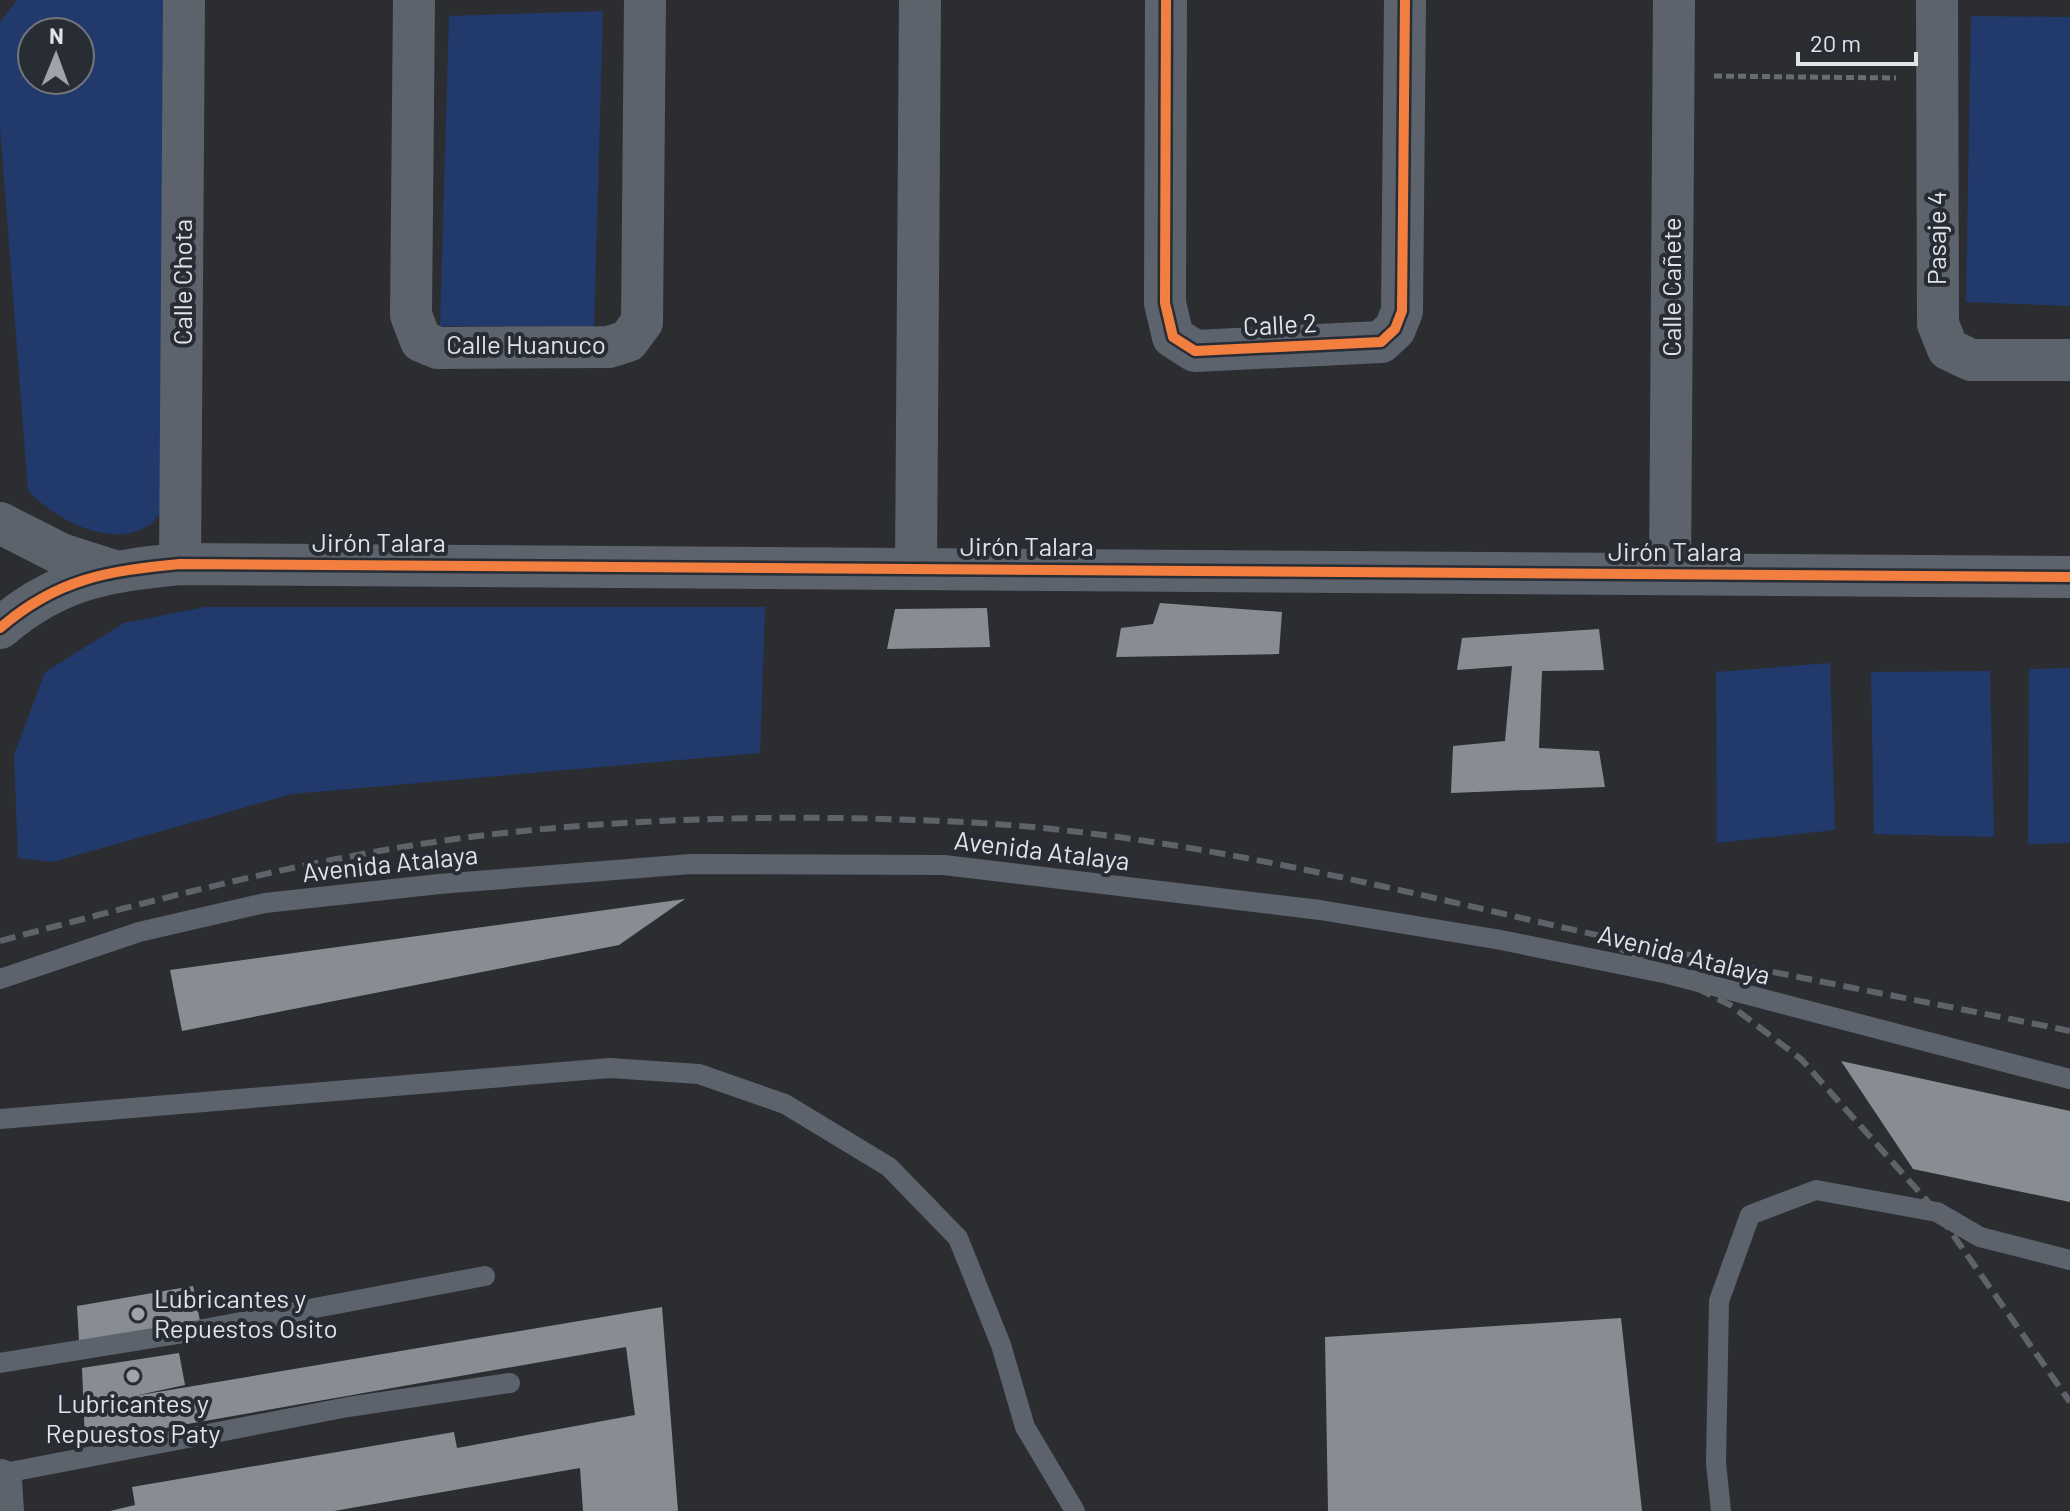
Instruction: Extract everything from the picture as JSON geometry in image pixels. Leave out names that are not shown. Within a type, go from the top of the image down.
[{"type":"main road","points":[[0,1481],[2,1511]]},
{"type":"street","name":"Calle Chota","points":[[180,564],[184,0]]},
{"type":"street","name":"Calle Huanuco","points":[[414,0],[411,315],[421,341],[438,348],[469,348],[609,347],[628,341],[642,322],[645,0]]},
{"type":"street","points":[[916,569],[920,0]]},
{"type":"street","name":"Calle 2","points":[[1166,0],[1165,303],[1173,337],[1195,351],[1381,342],[1395,329],[1402,311],[1405,0]]},
{"type":"street","name":"Calle Cañete","points":[[1670,574],[1674,0]]},
{"type":"street","name":"Pasaje 4","points":[[1937,0],[1938,324],[1948,349],[1971,360],[2070,360]]},
{"type":"street","name":"Jirón Talara","points":[[0,523],[61,554],[111,570]]},
{"type":"street","name":"Jirón Talara","points":[[0,628],[18,612],[62,588],[111,570],[180,564],[2070,577]]},
{"type":"lane","name":"Avenida Atalaya","points":[[0,979],[139,932],[265,903],[439,884],[691,864],[944,865],[1320,910],[1501,940],[1668,974],[2070,1079]]},
{"type":"lane","points":[[0,1119],[610,1068],[699,1074],[785,1104],[889,1167],[958,1238],[1001,1345],[1025,1427],[1075,1511]]},
{"type":"lane","points":[[1721,1511],[1716,1463],[1719,1301],[1750,1215],[1816,1190],[1937,1212],[1980,1237],[2070,1260]]},
{"type":"lane","points":[[0,1363],[485,1276]]},
{"type":"lane","points":[[0,1474],[334,1409],[510,1383]]},
{"type":"path","points":[[1673,76],[1937,78]]},
{"type":"shaded area","points":[[17,0],[167,0],[166,504],[151,524],[136,532],[103,533],[86,528],[54,512],[28,491],[0,127],[0,22]]},
{"type":"shaded area","points":[[603,11],[594,327],[440,326],[449,16]]},
{"type":"shaded area","points":[[1971,16],[2070,17],[2070,306],[1966,302]]},
{"type":"shaded area","points":[[205,607],[765,607],[760,753],[292,794],[53,862],[18,858],[14,755],[45,672],[124,623]]},
{"type":"shaded area","points":[[1830,663],[1835,830],[1717,843],[1716,672]]},
{"type":"shaded area","points":[[2070,668],[2070,843],[2028,844],[2029,669]]},
{"type":"shaded area","points":[[1990,671],[1994,837],[1874,834],[1871,672]]},
{"type":"building","points":[[1160,603],[1282,612],[1279,654],[1116,657],[1121,628],[1153,624]]},
{"type":"building","points":[[987,608],[990,647],[887,649],[895,609]]},
{"type":"building","points":[[1599,629],[1604,670],[1542,671],[1539,748],[1599,751],[1605,787],[1451,793],[1453,746],[1505,741],[1512,666],[1457,670],[1462,638]]},
{"type":"building","points":[[685,899],[619,945],[182,1031],[170,970]]},
{"type":"building","points":[[1841,1061],[2070,1111],[2070,1202],[1913,1169]]},
{"type":"building","name":"Lubricantes y Repuestos Osito","points":[[193,1286],[200,1321],[79,1341],[77,1306]]},
{"type":"building","points":[[662,1307],[678,1511],[583,1511],[580,1468],[334,1511],[110,1511],[135,1505],[132,1487],[454,1432],[457,1448],[635,1415],[626,1347],[85,1442],[82,1368],[179,1353],[185,1385],[134,1396]]},
{"type":"building","points":[[1621,1318],[1642,1511],[1328,1511],[1325,1337]]},
{"type":"railway","points":[[0,941],[184,893],[308,865],[432,842],[555,828],[677,820],[921,820],[1058,830],[1209,851],[1705,958],[2070,1031]]},
{"type":"railway","points":[[1611,944],[1730,1005],[1801,1059],[1937,1212],[2070,1402]]},
{"type":"cycle path","points":[[1166,0],[1165,303],[1173,337],[1195,351],[1381,342],[1395,329],[1402,311],[1405,0]]},
{"type":"cycle path","points":[[0,628],[42,598],[85,580],[180,564],[2070,577]]},
{"type":"place","name":"Lubricantes y Repuestos Osito","points":[[138,1314]]},
{"type":"place","name":"Lubricantes y Repuestos Paty","points":[[133,1376]]}]
